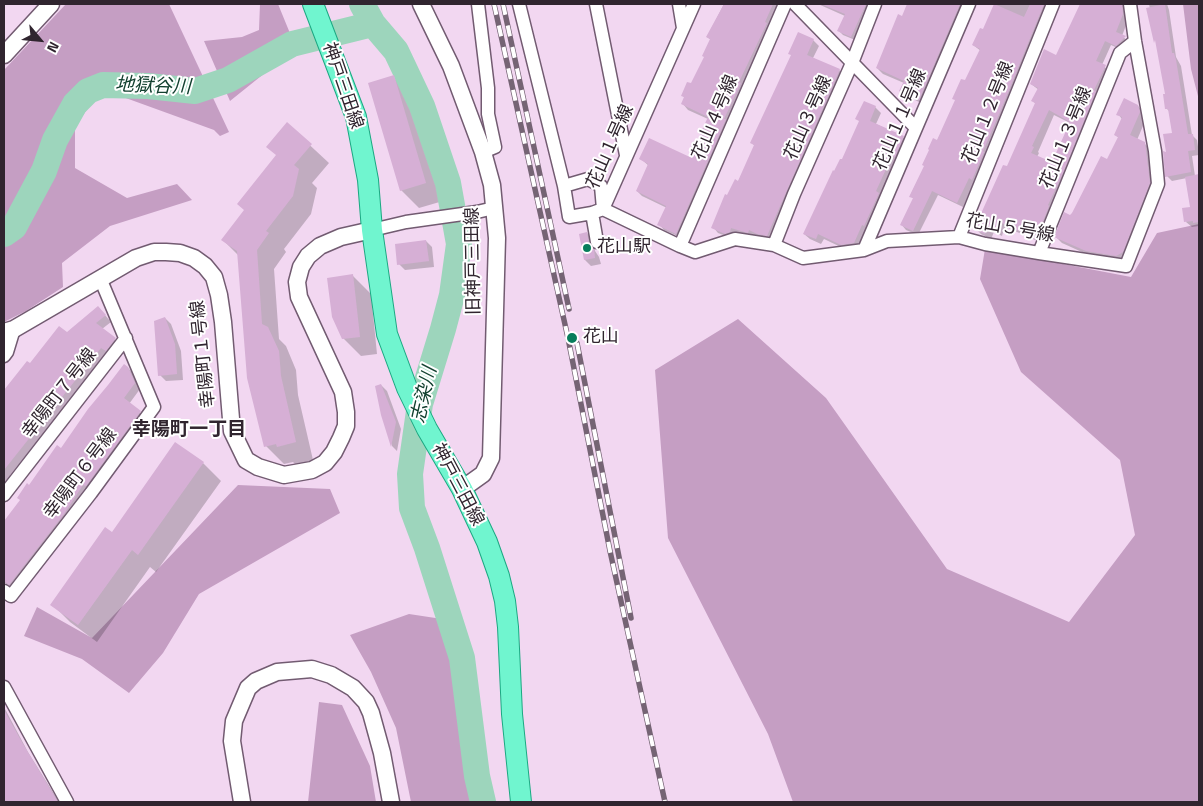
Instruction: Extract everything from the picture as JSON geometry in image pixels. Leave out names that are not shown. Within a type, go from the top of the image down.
[{"type":"main road","name":"神戸三田線","points":[[314,6],[356,117],[368,180],[372,230],[387,334],[406,388],[448,468],[462,489],[493,559],[505,601],[512,714],[521,802]]},
{"type":"street","points":[[4,55],[51,4]]},
{"type":"street","name":"旧神戸三田線","points":[[421,4],[451,66],[483,152],[492,185],[497,238],[491,458],[483,474],[462,489]]},
{"type":"street","points":[[478,4],[488,88],[488,114],[495,147],[483,152]]},
{"type":"street","name":"花山１号線","points":[[518,4],[564,186],[570,218],[597,211],[626,155],[694,4]]},
{"type":"street","points":[[596,4],[626,155]]},
{"type":"street","points":[[679,4],[683,28]]},
{"type":"street","name":"花山４号線","points":[[680,246],[785,4]]},
{"type":"street","points":[[795,4],[916,128]]},
{"type":"street","name":"花山３号線","points":[[774,245],[794,194],[852,63],[875,4]]},
{"type":"street","name":"花山１１号線","points":[[864,250],[969,4]]},
{"type":"street","name":"花山１２号線","points":[[959,236],[1053,4]]},
{"type":"street","name":"花山５号線","points":[[597,211],[695,252],[735,239],[774,245],[804,258],[864,250],[887,241],[959,236],[985,244],[1126,266],[1158,184],[1155,151],[1130,4]]},
{"type":"street","name":"花山１３号線","points":[[1039,253],[1120,54],[1135,41]]},
{"type":"street","points":[[564,186],[588,179],[601,186],[597,211],[597,242]]},
{"type":"street","name":"幸陽町１号線","points":[[9,330],[136,258],[154,252],[180,252],[194,258],[214,276],[219,295],[232,431],[238,447],[246,460],[258,467],[284,475],[297,474],[312,470],[325,463],[342,438],[346,426],[346,412],[342,392],[299,297],[297,282],[301,268],[308,256],[320,246],[341,237],[494,208]]},
{"type":"street","name":"幸陽町６号線","points":[[4,591],[11,596],[154,407],[100,278]]},
{"type":"street","points":[[4,356],[7,352],[9,330]]},
{"type":"street","name":"幸陽町７号線","points":[[4,495],[126,338]]},
{"type":"street","points":[[242,802],[232,741],[234,721],[248,688],[256,681],[277,672],[312,669],[331,674],[353,688],[366,702],[382,753],[390,802]]},
{"type":"street","points":[[4,686],[67,802]]},
{"type":"shaded area","points":[[66,4],[169,4],[229,132],[220,136],[214,130],[123,97],[97,96],[75,126],[75,168],[127,198],[177,184],[192,200],[110,226],[62,263],[63,287],[26,311],[4,322],[4,70]]},
{"type":"shaded area","points":[[260,4],[278,4],[296,48],[230,101],[204,41],[242,37],[259,30]]},
{"type":"shaded area","points":[[1183,4],[1199,4],[1199,100],[1191,69]]},
{"type":"shaded area","points":[[1199,224],[1199,802],[793,802],[768,734],[668,538],[655,370],[738,319],[826,398],[947,569],[1069,622],[1135,535],[1120,460],[1021,372],[980,279],[985,249],[1131,277],[1157,233]]},
{"type":"shaded area","points":[[238,485],[330,489],[340,513],[199,594],[163,653],[129,693],[82,659],[24,636],[37,607],[92,638]]},
{"type":"shaded area","points":[[409,614],[442,619],[463,724],[474,802],[411,802],[396,728],[371,672],[350,635]]},
{"type":"shaded area","points":[[319,702],[342,705],[370,766],[376,802],[308,802]]},
{"type":"building","points":[[724,4],[773,4],[765,22],[767,23],[739,82],[741,83],[676,234],[657,225],[666,206],[636,191],[648,164],[639,159],[649,138],[692,158],[703,136],[700,134],[708,117],[681,104],[684,97],[681,96],[687,82],[691,83],[704,57],[702,56],[710,39],[706,37]]},
{"type":"building","points":[[821,4],[866,4],[851,37],[837,31],[845,14]]},
{"type":"building","points":[[907,4],[960,4],[919,100],[899,91],[904,81],[876,68],[898,14],[902,16]]},
{"type":"building","points":[[994,4],[1024,17],[1030,4],[1044,4],[972,180],[969,178],[957,203],[932,191],[913,231],[900,225],[913,198],[909,197],[924,166],[922,165],[933,138],[937,140],[955,100],[952,99],[961,79],[965,80],[980,49],[972,45],[980,28],[983,29]]},
{"type":"building","points":[[1080,4],[1122,4],[1123,14],[1116,32],[1126,36],[1116,46],[1105,41],[1096,61],[1106,65],[1094,90],[1096,91],[1048,205],[1036,239],[1002,223],[996,231],[988,228],[985,234],[974,229],[1003,165],[1007,166],[1035,103],[1031,101],[1038,88],[1030,84],[1044,49],[1056,55]],"holes":[[[1049,110],[1070,122],[1052,162],[1031,153],[1034,147],[1032,146]]]},
{"type":"building","points":[[1165,4],[1172,53],[1174,53],[1176,60],[1188,134],[1193,134],[1195,150],[1188,151],[1191,172],[1165,177],[1163,151],[1166,152],[1163,134],[1172,133],[1168,109],[1165,109],[1163,94],[1165,94],[1155,40],[1154,43],[1146,8]]},
{"type":"building","points":[[798,32],[814,39],[807,55],[840,69],[767,236],[749,230],[748,233],[731,228],[730,232],[725,234],[711,228],[725,194],[727,195],[735,179],[738,181],[754,145],[750,143],[791,55],[788,54]]},
{"type":"building","points":[[394,75],[426,183],[400,191],[368,83]]},
{"type":"building","points":[[1124,98],[1138,105],[1140,112],[1130,135],[1145,142],[1150,183],[1123,252],[1116,256],[1086,251],[1054,237],[1064,212],[1070,215],[1072,213],[1101,156],[1107,159],[1118,137],[1114,135],[1122,117],[1116,115]]},
{"type":"building","points":[[864,101],[876,106],[870,121],[904,136],[895,157],[892,156],[876,191],[879,193],[864,226],[862,225],[854,243],[841,245],[818,234],[816,239],[803,234],[833,170],[840,159],[842,159],[859,121],[855,119]]},
{"type":"building","points":[[287,122],[312,144],[294,165],[299,169],[293,196],[266,231],[269,233],[257,250],[262,324],[268,327],[279,351],[281,376],[296,442],[277,447],[276,444],[264,447],[247,378],[237,251],[221,240],[244,210],[237,204],[276,155],[266,147]]},
{"type":"building","points":[[1199,174],[1199,222],[1184,222],[1182,208],[1190,207],[1185,177]]},
{"type":"building","name":"花山駅","points":[[587,232],[589,244],[594,249],[595,258],[584,260],[579,234]]},
{"type":"building","points":[[426,240],[429,261],[397,265],[395,244]]},
{"type":"building","points":[[353,274],[360,337],[342,339],[332,317],[327,278]]},
{"type":"building","points":[[98,306],[106,315],[96,323],[116,338],[106,351],[101,348],[4,470],[4,390],[27,361],[30,363],[59,326],[67,332]]},
{"type":"building","points":[[165,317],[175,344],[177,374],[158,376],[154,321]]},
{"type":"building","points":[[124,364],[128,367],[135,383],[124,398],[141,411],[86,486],[83,485],[64,514],[9,585],[4,581],[4,521],[20,500],[17,498],[27,483],[29,485],[57,445],[61,448],[88,409]]},
{"type":"building","points":[[381,384],[396,422],[391,447],[381,415],[375,386]]},
{"type":"building","points":[[175,442],[204,462],[138,555],[132,550],[78,625],[50,605],[105,527],[112,532]]},
{"type":"building","points":[[4,710],[23,744],[58,802],[4,802]]},
{"type":"waterway","name":"志染川","points":[[362,4],[373,24],[396,51],[422,106],[448,183],[459,244],[452,295],[420,404],[410,474],[412,508],[427,548],[462,658],[477,776],[483,802]]},
{"type":"waterway","name":"地獄谷川","points":[[4,234],[14,227],[44,171],[55,140],[75,104],[88,91],[103,85],[148,86],[195,91],[228,80],[292,44],[373,24]]},
{"type":"railway","points":[[494,4],[568,338],[610,551],[665,802]]},
{"type":"railway","points":[[503,4],[569,309]]},
{"type":"railway","points":[[577,343],[631,618]]},
{"type":"place","name":"花山駅","points":[[587,248]]},
{"type":"place","name":"花山","points":[[572,338]]},
{"type":"district","name":"幸陽町一丁目","points":[[189,430]]}]
